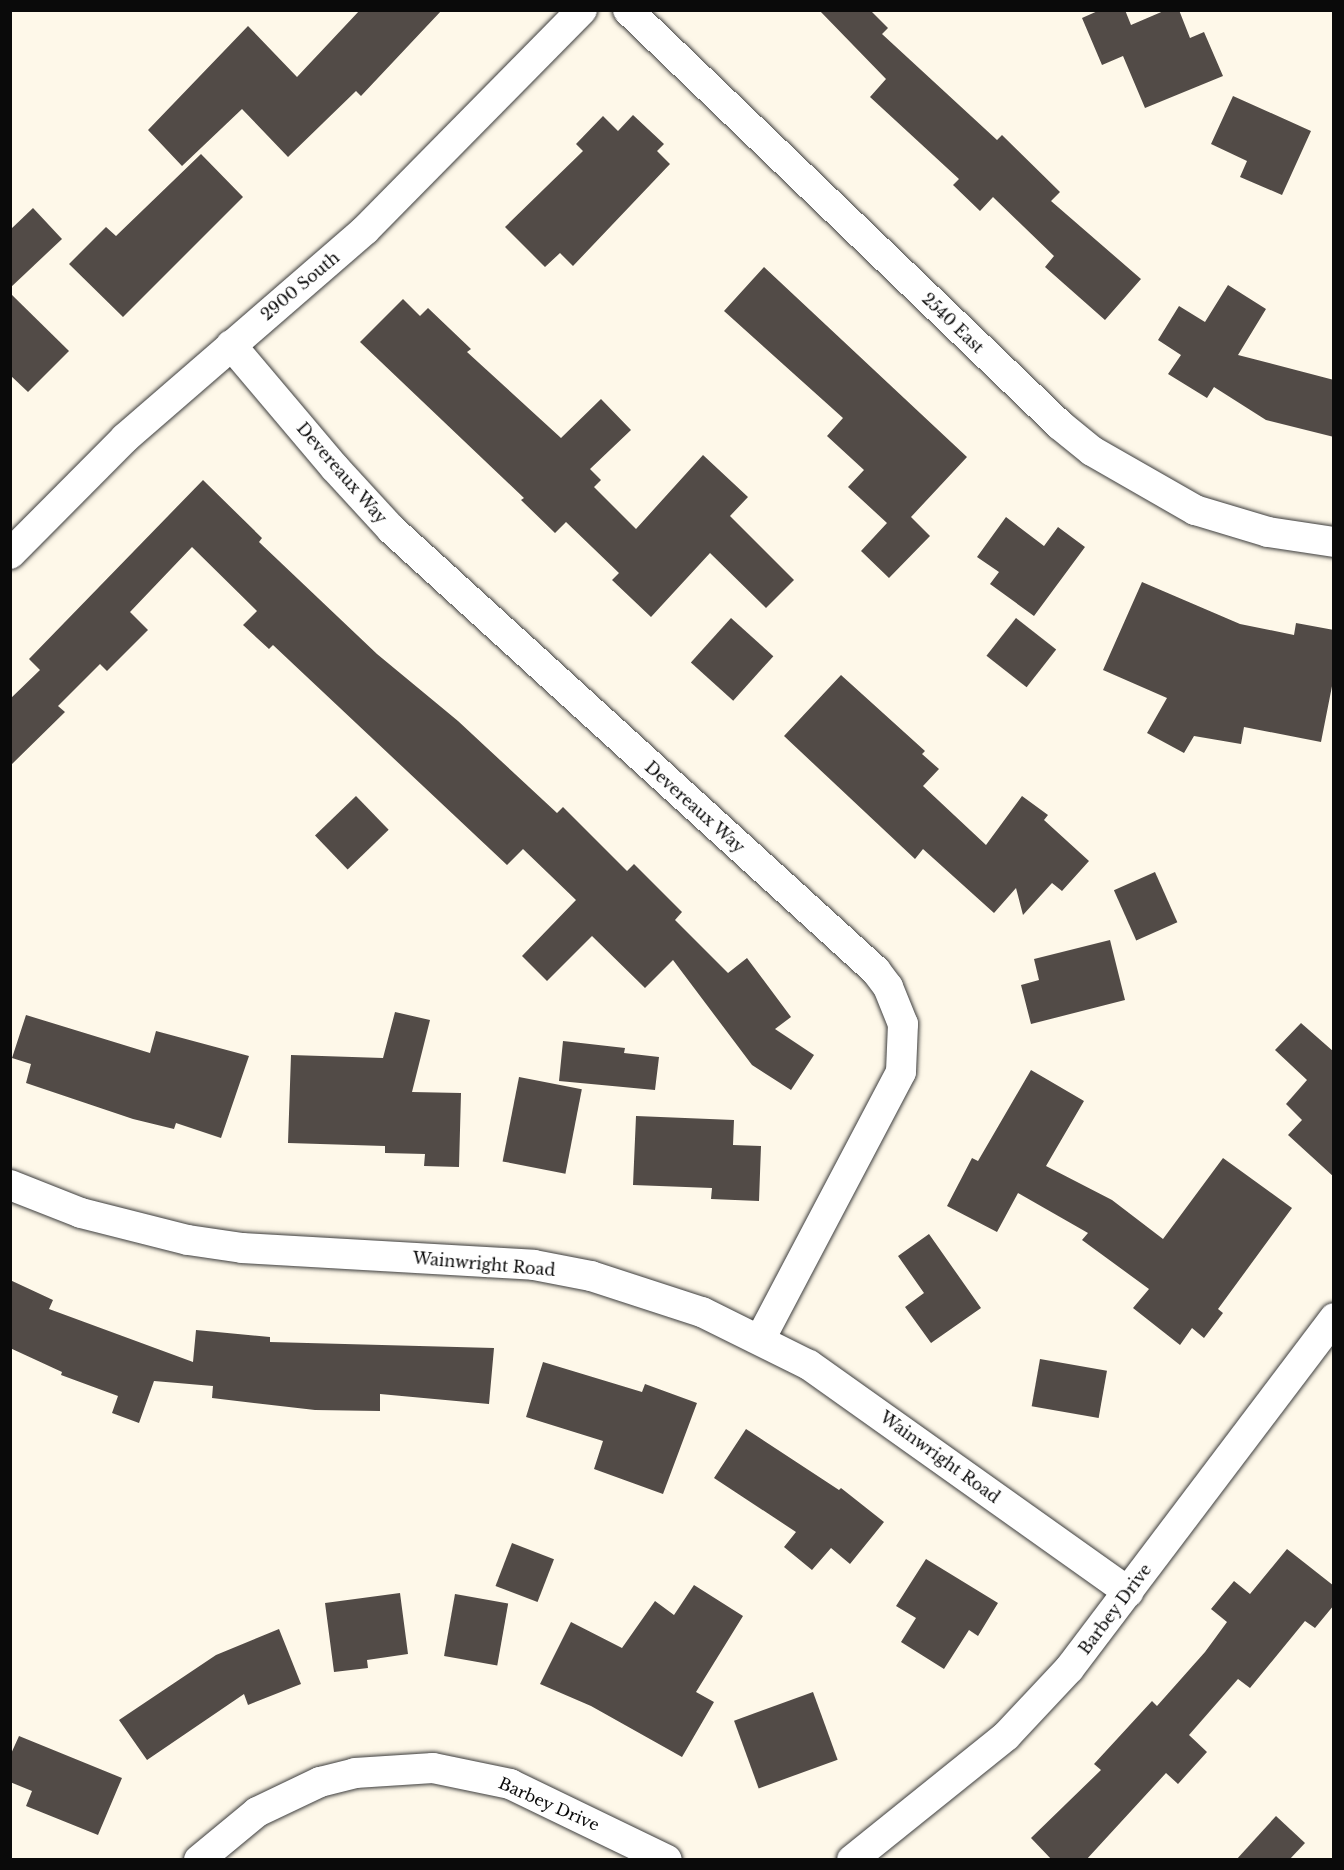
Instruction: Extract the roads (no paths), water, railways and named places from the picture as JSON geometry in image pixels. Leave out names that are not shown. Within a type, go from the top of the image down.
[{"type":"street","name":"2900 South","points":[[10,554],[93,468],[365,230],[582,10]]},
{"type":"street","name":"2540 East","points":[[628,10],[1060,425],[1092,451],[1159,493],[1204,513],[1268,532],[1334,542]]},
{"type":"street","name":"Devereaux Way","points":[[231,345],[335,468],[391,529],[876,971],[893,996],[903,1024],[901,1072],[760,1339]]},
{"type":"street","name":"Wainwright Road","points":[[10,1185],[81,1213],[188,1240],[242,1248],[479,1260],[591,1276],[702,1312],[760,1339],[854,1395],[1129,1592]]},
{"type":"street","name":"Barbey Drive","points":[[852,1860],[1006,1736],[1069,1669],[1334,1318]]},
{"type":"street","name":"Barbey Drive","points":[[199,1860],[257,1812],[320,1782],[354,1773],[433,1768],[510,1784],[667,1860]]}]
